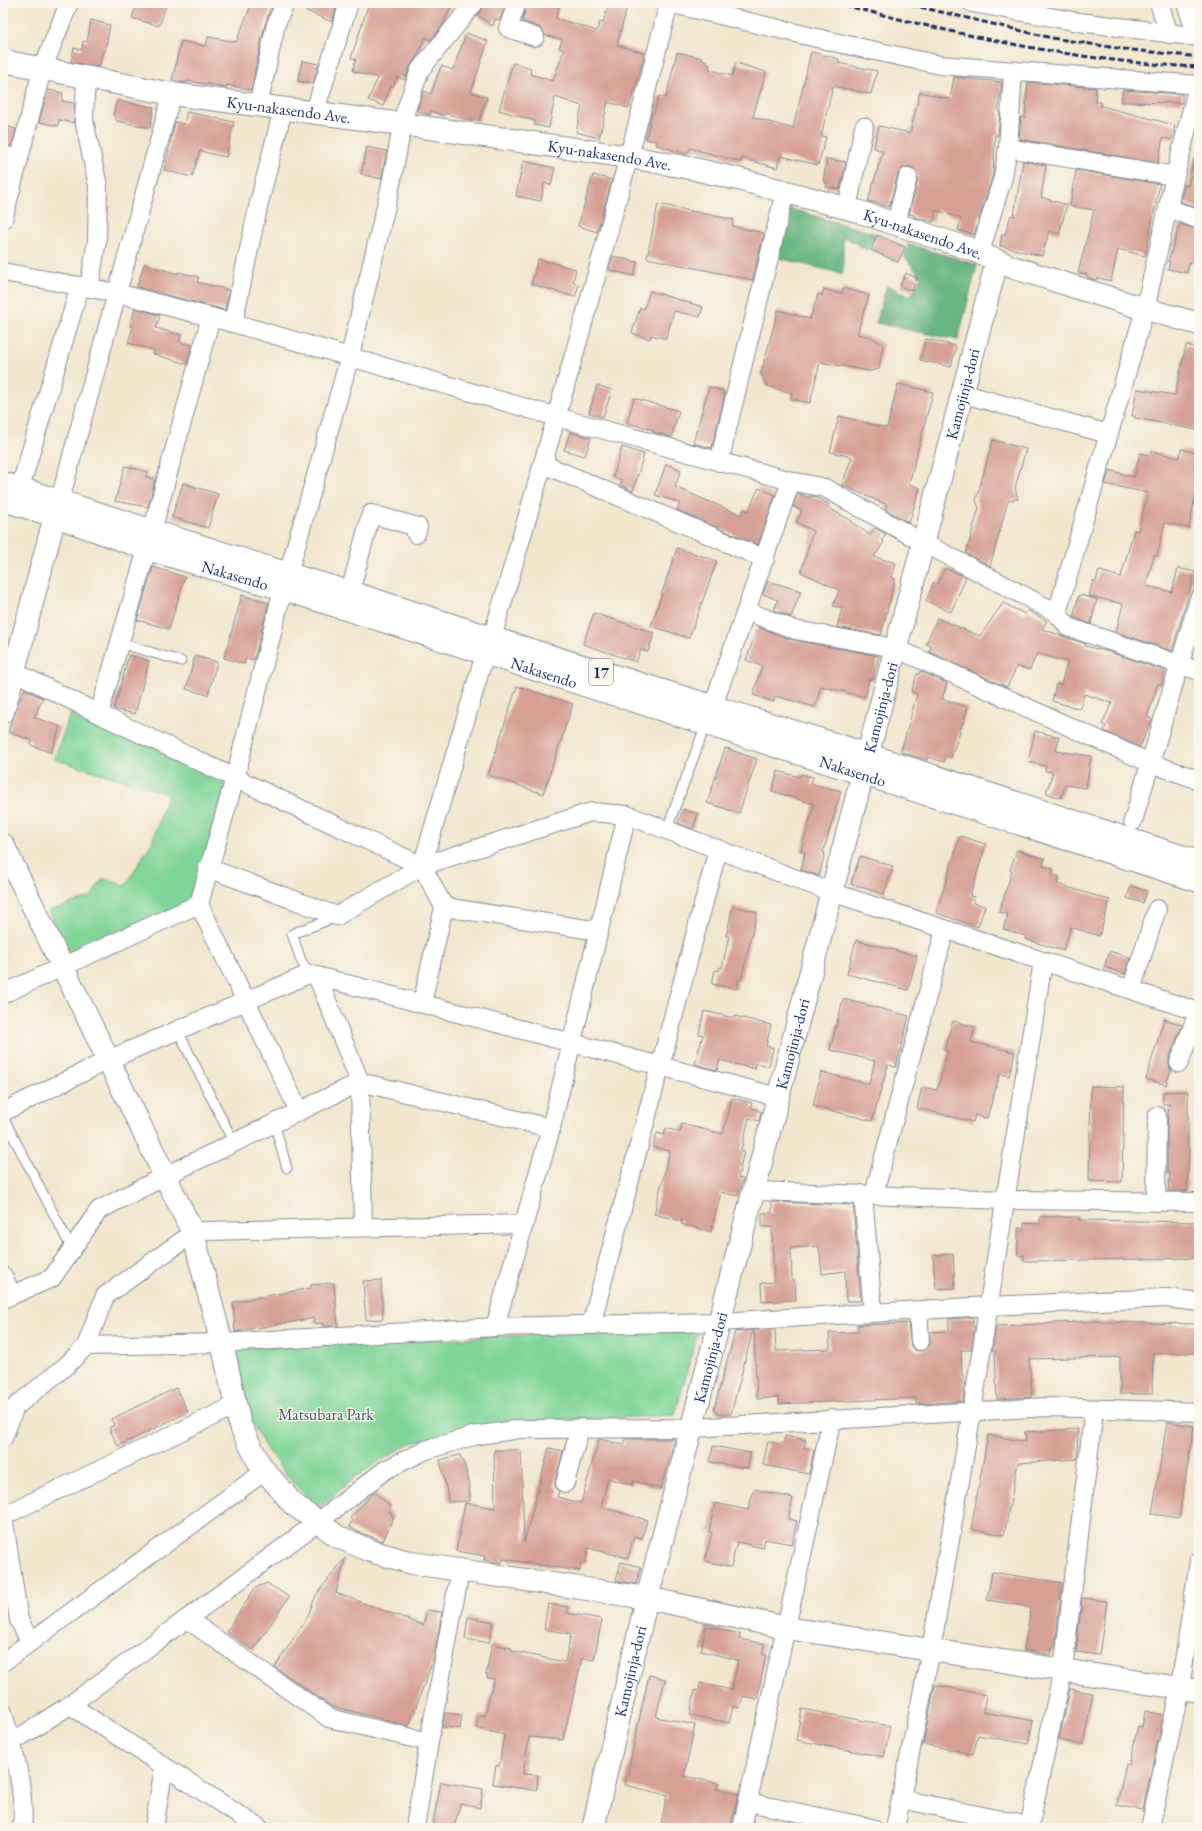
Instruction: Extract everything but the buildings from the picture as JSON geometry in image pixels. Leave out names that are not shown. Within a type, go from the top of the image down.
[{"type":"main road","points":[[1188,3],[1199,36]]},
{"type":"main road","name":"Kyu-nakasendo Ave.","points":[[3,61],[42,70],[172,94],[314,114],[402,124],[630,157],[690,168],[847,208],[896,223],[988,257],[1146,309],[1199,324]]},
{"type":"main road","name":"Kamojinja-dori","points":[[593,1828],[647,1598],[755,1191],[778,1097],[961,393],[988,257]]},
{"type":"main road","name":"Nakasendo","points":[[9,491],[150,540],[865,764],[1199,862]]},
{"type":"main road","points":[[3,712],[9,669],[58,509]]},
{"type":"main road","name":"Nakasendo","points":[[285,582],[350,592],[488,646]]},
{"type":"main road","name":"Nakasendo","points":[[865,764],[1199,881]]},
{"type":"main road","points":[[3,844],[62,968],[193,1233],[240,1425],[259,1463],[292,1504],[338,1536],[371,1552],[412,1563],[647,1598],[786,1628],[1190,1690]]},
{"type":"street","points":[[3,220],[11,157],[42,70],[69,3]]},
{"type":"street","points":[[258,106],[276,24],[285,3]]},
{"type":"street","points":[[314,114],[349,3]]},
{"type":"street","points":[[299,1111],[198,904],[235,778],[285,582],[350,356],[390,189],[402,124],[420,70],[474,3]]},
{"type":"street","points":[[517,3],[508,28],[535,37]]},
{"type":"street","points":[[422,866],[557,417],[630,157],[669,3],[838,44],[940,65],[1013,72],[1198,85],[1175,176],[1146,309],[1108,434],[1057,613]]},
{"type":"street","points":[[972,3],[1079,22],[1169,34],[1199,36]]},
{"type":"street","points":[[1159,3],[1169,34]]},
{"type":"street","points":[[988,257],[1008,148],[1013,72]]},
{"type":"street","points":[[9,491],[84,287],[98,241],[98,186],[84,120],[86,78]]},
{"type":"street","points":[[58,509],[172,94]]},
{"type":"street","points":[[233,323],[259,203],[283,109]]},
{"type":"street","points":[[847,208],[864,127]]},
{"type":"street","points":[[1008,148],[1175,176]]},
{"type":"street","points":[[896,223],[908,177]]},
{"type":"street","points":[[719,462],[786,192]]},
{"type":"street","points":[[1169,208],[1199,220]]},
{"type":"street","points":[[3,272],[117,293],[211,317],[557,417],[719,462],[824,488],[922,542],[1057,613],[1068,626],[1199,671]]},
{"type":"street","points":[[99,714],[150,540],[211,317]]},
{"type":"street","points":[[961,393],[1108,434]]},
{"type":"street","points":[[543,464],[765,559]]},
{"type":"street","points":[[709,715],[747,611],[791,481]]},
{"type":"street","points":[[350,592],[371,514],[418,527],[416,534]]},
{"type":"street","points":[[1133,821],[1199,599]]},
{"type":"street","points":[[747,611],[795,630],[895,648],[1150,763],[1199,780]]},
{"type":"street","points":[[9,669],[99,714],[422,866],[444,907],[422,1003]]},
{"type":"street","points":[[208,868],[337,916],[422,866],[591,812],[628,815],[831,892],[1198,1012],[1179,1063]]},
{"type":"street","points":[[495,1327],[551,1128],[628,815]]},
{"type":"street","points":[[592,1325],[718,849]]},
{"type":"street","points":[[3,994],[198,904]]},
{"type":"street","points":[[444,907],[599,931]]},
{"type":"street","points":[[1131,990],[1157,909]]},
{"type":"street","points":[[873,1313],[869,1194],[945,930]]},
{"type":"street","points":[[895,1828],[931,1650],[972,1411],[1043,962]]},
{"type":"street","points":[[3,1112],[108,1060],[246,1001],[313,975],[778,1097]]},
{"type":"street","points":[[313,975],[360,1082],[362,1226]]},
{"type":"street","points":[[3,1276],[8,1297],[52,1278],[99,1210],[164,1176],[360,1082],[551,1128]]},
{"type":"street","points":[[1156,1202],[1157,1116]]},
{"type":"street","points":[[755,1191],[1006,1200],[1199,1202]]},
{"type":"street","points":[[3,1438],[15,1407],[67,1365],[86,1346],[105,1296],[193,1233],[204,1231],[362,1226],[524,1224]]},
{"type":"street","points":[[86,1346],[221,1343],[495,1327],[719,1322],[989,1306],[1166,1298],[1199,1302]]},
{"type":"street","points":[[918,1311],[920,1341]]},
{"type":"street","points":[[30,1642],[19,1620],[3,1516],[236,1405]]},
{"type":"street","points":[[12,1742],[70,1705],[318,1522],[385,1470],[426,1450],[473,1436],[520,1429],[692,1428],[832,1418],[1047,1407],[1199,1412]]},
{"type":"street","points":[[901,1799],[1029,1827],[1063,1670],[1094,1408]]},
{"type":"street","points":[[742,1828],[832,1418]]},
{"type":"street","points":[[565,1483],[580,1428]]},
{"type":"street","points":[[3,1662],[265,1471]]},
{"type":"street","points":[[1150,1828],[1190,1690],[1199,1561]]},
{"type":"street","points":[[415,1828],[460,1571]]},
{"type":"street","points":[[187,1619],[329,1718],[429,1742]]},
{"type":"street","points":[[70,1705],[259,1828]]},
{"type":"street","points":[[3,1713],[12,1742],[24,1810],[22,1828]]},
{"type":"street","points":[[154,1828],[164,1766]]},
{"type":"street","points":[[748,1802],[872,1828]]},
{"type":"lane","points":[[120,643],[181,661]]},
{"type":"lane","points":[[667,829],[709,715]]},
{"type":"lane","points":[[313,975],[301,960],[292,934],[337,916]]},
{"type":"lane","points":[[178,1031],[234,1143]]},
{"type":"lane","points":[[3,1117],[72,1249]]},
{"type":"lane","points":[[274,1123],[287,1168]]},
{"type":"green space","points":[[787,208],[876,234],[867,250],[843,236],[843,274],[775,257]]},
{"type":"green space","points":[[908,244],[977,265],[958,340],[876,323],[887,285],[910,297],[921,277],[904,256]]},
{"type":"green space","points":[[73,707],[222,780],[225,787],[195,899],[70,959],[48,911],[91,897],[103,878],[125,886],[152,842],[168,794],[54,759]]},
{"type":"green space","name":"Matsubara Park","points":[[699,1327],[675,1415],[521,1422],[470,1427],[408,1444],[356,1476],[319,1508],[292,1482],[267,1450],[248,1416],[236,1349]]},
{"type":"railway","points":[[836,3],[971,36],[1061,53],[1153,64],[1199,67]]},
{"type":"railway","points":[[903,3],[1052,38],[1123,49],[1199,57]]}]
